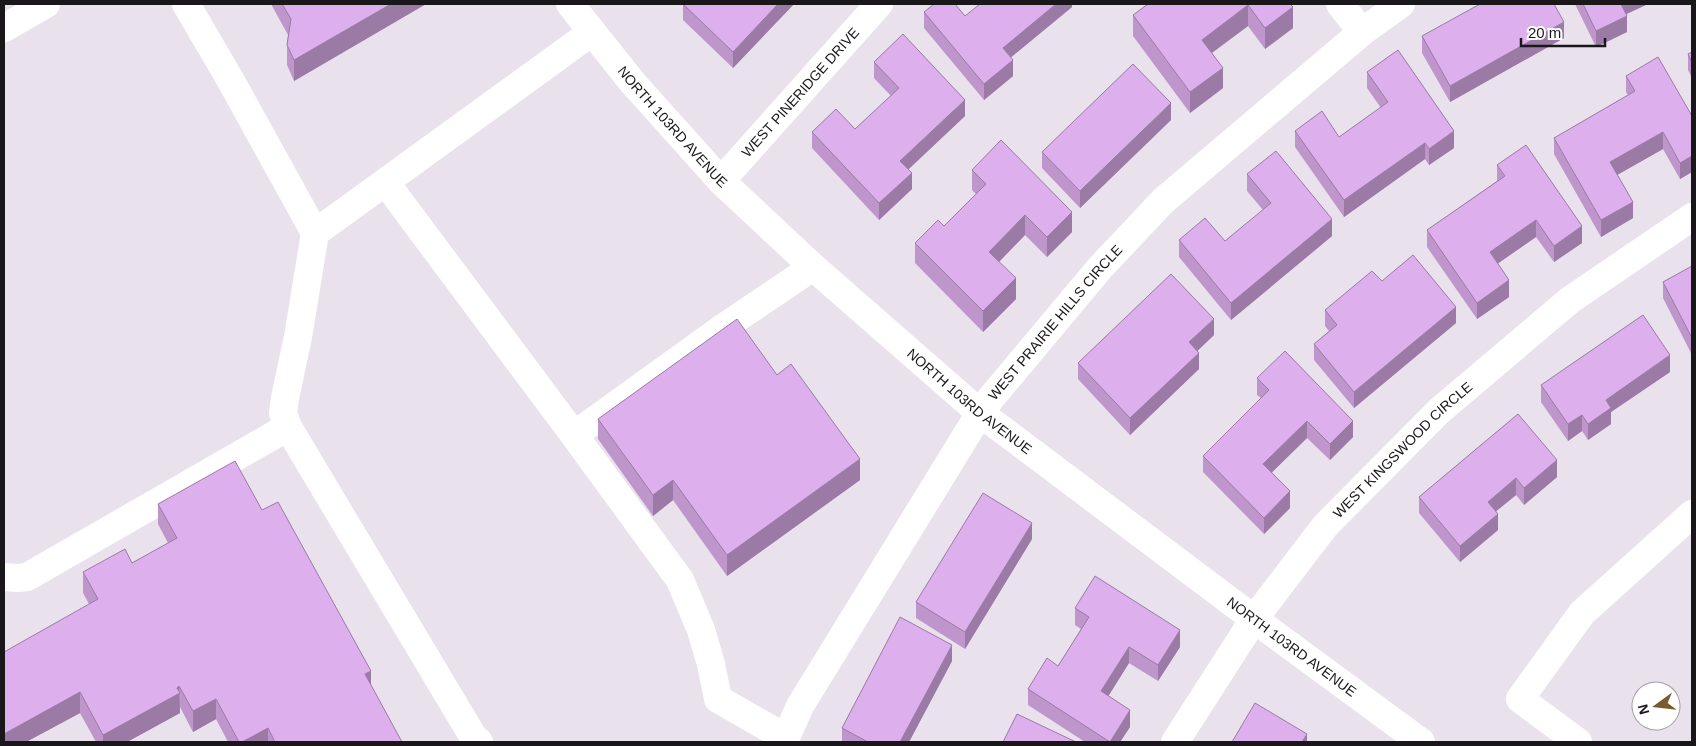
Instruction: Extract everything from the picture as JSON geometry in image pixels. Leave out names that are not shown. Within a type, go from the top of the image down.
[{"type":"street","points":[[4,28],[46,4]]},
{"type":"street","points":[[186,4],[316,233],[298,337],[284,398],[283,413],[288,427],[478,742]]},
{"type":"street","name":"NORTH 103RD AVENUE","points":[[570,4],[633,83],[721,181],[813,268],[980,413],[1421,742]]},
{"type":"street","name":"WEST PINERIDGE DRIVE","points":[[721,181],[879,4]]},
{"type":"street","points":[[1340,4],[1362,32]]},
{"type":"street","name":"WEST PRAIRIE HILLS CIRCLE","points":[[785,740],[800,706],[980,413],[1099,269],[1163,201],[1362,32],[1401,4]]},
{"type":"street","points":[[316,233],[592,32]]},
{"type":"street","points":[[386,183],[680,580],[701,630],[711,664],[718,699],[785,740]]},
{"type":"street","name":"WEST KINGSWOOD CIRCLE","points":[[1175,742],[1254,619],[1325,526],[1439,411],[1570,300],[1692,217]]},
{"type":"street","points":[[574,435],[721,329],[813,268]]},
{"type":"street","points":[[4,577],[27,577],[288,427]]},
{"type":"street","points":[[1578,742],[1520,698],[1582,613],[1692,514]]},
{"type":"building","points":[[282,4],[391,4],[294,60],[287,45],[291,19]]},
{"type":"building","points":[[683,4],[778,4],[733,52]]},
{"type":"building","points":[[934,4],[955,4],[965,16],[980,4],[1056,4],[1003,48],[1013,60],[984,84],[924,12]]},
{"type":"building","points":[[1148,4],[1290,4],[1293,7],[1265,28],[1248,5],[1202,40],[1223,68],[1190,92],[1133,15]]},
{"type":"building","points":[[1480,4],[1554,4],[1564,22],[1450,86],[1422,36]]},
{"type":"building","points":[[1583,4],[1621,4],[1627,16],[1596,31]]},
{"type":"building","points":[[903,34],[965,100],[900,161],[912,173],[879,203],[812,132],[836,109],[855,129],[899,88],[874,62]]},
{"type":"building","points":[[1398,50],[1454,131],[1429,149],[1425,143],[1344,200],[1295,131],[1322,111],[1339,137],[1388,102],[1367,72]]},
{"type":"building","points":[[1692,52],[1692,62],[1688,54]]},
{"type":"building","points":[[1658,57],[1692,116],[1692,156],[1680,163],[1663,132],[1610,162],[1633,202],[1601,220],[1554,138],[1635,91],[1626,76]]},
{"type":"building","points":[[1133,64],[1171,103],[1080,191],[1042,152]]},
{"type":"building","points":[[1001,140],[1072,212],[1047,237],[1025,215],[989,252],[1016,278],[983,311],[915,243],[938,220],[944,226],[986,184],[972,170]]},
{"type":"building","points":[[1526,145],[1582,226],[1554,246],[1536,220],[1490,252],[1509,280],[1477,303],[1427,230],[1505,176],[1497,165]]},
{"type":"building","points":[[1276,151],[1332,219],[1231,303],[1179,240],[1205,218],[1225,241],[1271,203],[1247,174]]},
{"type":"building","points":[[1413,255],[1456,307],[1354,392],[1314,344],[1337,325],[1325,310],[1372,271],[1382,281]]},
{"type":"building","points":[[1692,266],[1692,338],[1663,282]]},
{"type":"building","points":[[1171,274],[1214,319],[1189,342],[1199,353],[1130,418],[1078,363]]},
{"type":"building","points":[[1643,315],[1670,355],[1606,400],[1611,408],[1588,424],[1582,415],[1568,424],[1541,385]]},
{"type":"building","points":[[737,319],[777,375],[791,364],[860,459],[727,555],[673,480],[653,495],[598,419]]},
{"type":"building","points":[[1285,351],[1353,421],[1330,444],[1307,421],[1263,464],[1290,491],[1264,518],[1203,456],[1269,390],[1257,378]]},
{"type":"building","points":[[1518,414],[1557,460],[1524,488],[1516,478],[1488,502],[1498,514],[1460,546],[1419,497]]},
{"type":"building","points":[[235,461],[262,510],[278,502],[371,671],[365,674],[402,742],[275,742],[268,728],[239,742],[216,699],[193,711],[179,686],[177,688],[180,693],[103,735],[80,692],[4,734],[4,652],[98,599],[83,572],[125,549],[132,563],[177,538],[158,504]]},
{"type":"building","points":[[983,493],[1032,523],[965,632],[916,602]]},
{"type":"building","points":[[1095,576],[1180,630],[1158,665],[1129,647],[1101,691],[1130,710],[1110,742],[1028,689],[1047,658],[1058,666],[1089,617],[1075,608]]},
{"type":"building","points":[[900,617],[952,645],[900,742],[868,742],[842,728]]},
{"type":"building","points":[[1255,703],[1307,734],[1302,742],[1232,742]]},
{"type":"building","points":[[1017,714],[1076,742],[1003,742]]}]
